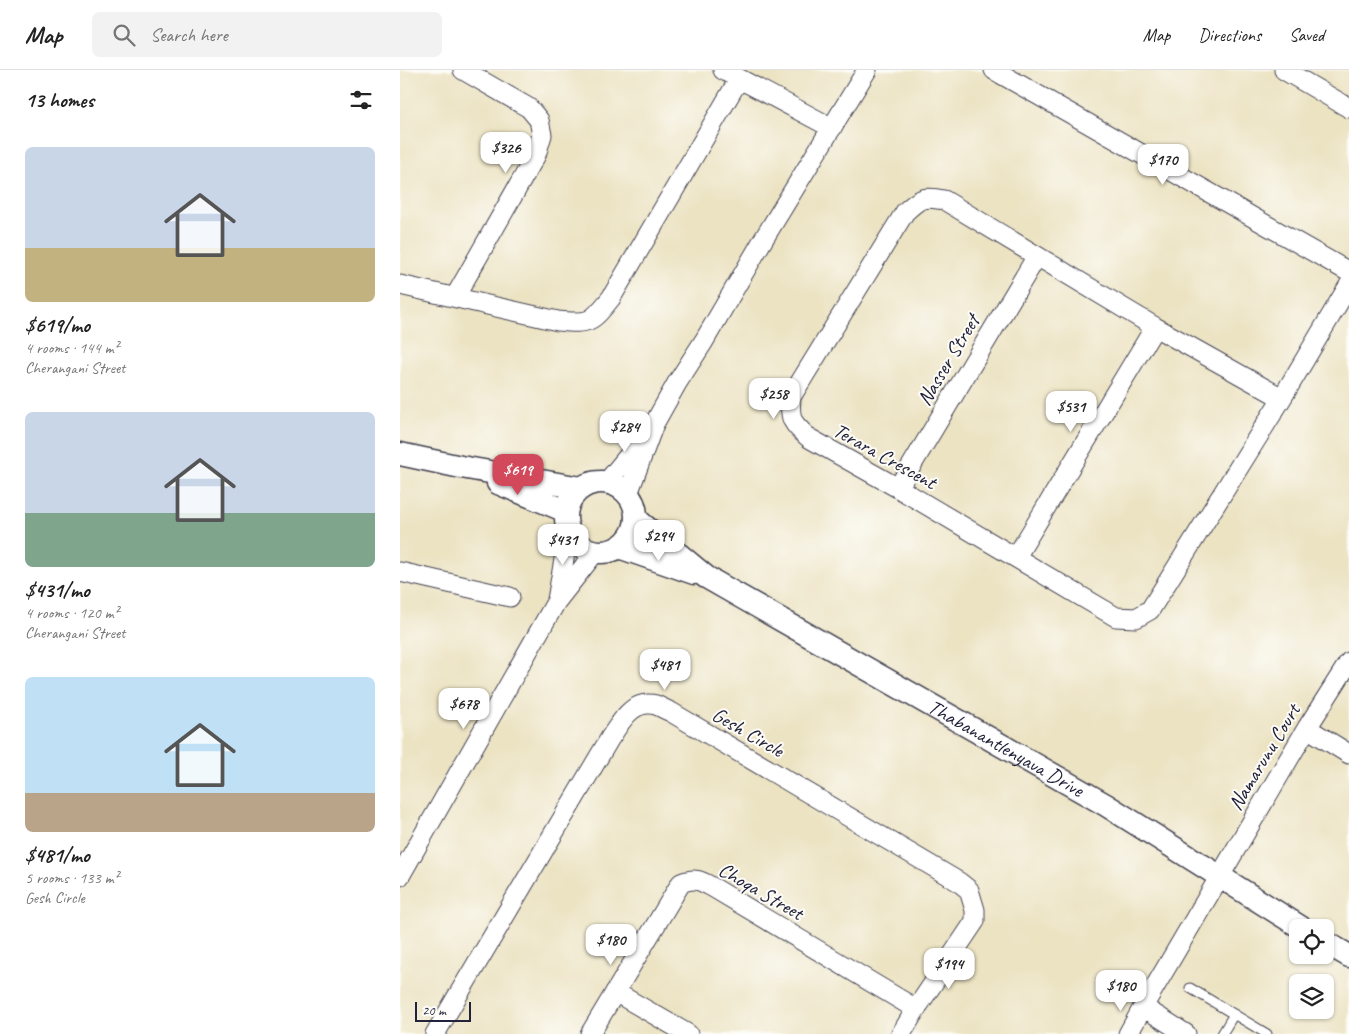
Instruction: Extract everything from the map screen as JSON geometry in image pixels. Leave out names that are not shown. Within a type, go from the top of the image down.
[{"type":"street","points":[[455,297],[536,155],[542,135],[539,120],[529,108],[463,70]]},
{"type":"street","points":[[628,494],[654,424],[677,383],[704,341],[762,240],[867,70]]},
{"type":"street","points":[[994,70],[1349,272]]},
{"type":"street","points":[[1284,70],[1349,108]]},
{"type":"street","points":[[400,285],[558,321],[582,323],[596,316],[611,298],[731,75],[832,128]]},
{"type":"street","name":"Terara Crescent","points":[[1282,398],[1155,327],[944,200],[928,197],[916,202],[905,212],[791,397],[790,414],[796,427],[809,438],[898,488],[1116,617],[1136,618],[1150,610],[1282,398],[1349,284]]},
{"type":"street","name":"Nasser Street","points":[[898,488],[1037,256]]},
{"type":"street","points":[[1016,558],[1155,327]]},
{"type":"street","points":[[607,482],[654,424]]},
{"type":"street","points":[[400,454],[580,488]]},
{"type":"street","points":[[461,467],[567,521],[577,542],[589,550],[608,551],[619,547],[628,540],[634,530],[636,519],[633,501],[618,486],[607,482],[589,484],[580,488],[574,494],[569,502],[567,521],[556,602]]},
{"type":"street","name":"Thabanantlenyava Drive","points":[[636,519],[706,577],[1106,806],[1289,920]]},
{"type":"street","name":"Thabanantlenyava Drive","points":[[619,547],[706,577]]},
{"type":"street","points":[[400,876],[556,602],[596,551]]},
{"type":"street","points":[[400,572],[510,597]]},
{"type":"street","name":"Namarunu Court","points":[[1128,1034],[1307,728],[1349,662]]},
{"type":"street","name":"Gesh Circle","points":[[435,1034],[625,715],[645,704],[657,706],[671,712],[951,877],[969,890],[976,910],[975,920],[901,1034]]},
{"type":"street","points":[[1307,728],[1349,754]]},
{"type":"street","name":"Choqa Street","points":[[590,1034],[681,883],[690,879],[698,880],[714,888],[916,1009]]},
{"type":"street","points":[[1334,947],[1349,956]]},
{"type":"street","points":[[615,992],[688,1034]]},
{"type":"street","points":[[1143,1008],[1186,1034]]},
{"type":"lane","points":[[1190,988],[1267,1034]]},
{"type":"lane","points":[[1222,1034],[1234,1014]]}]
